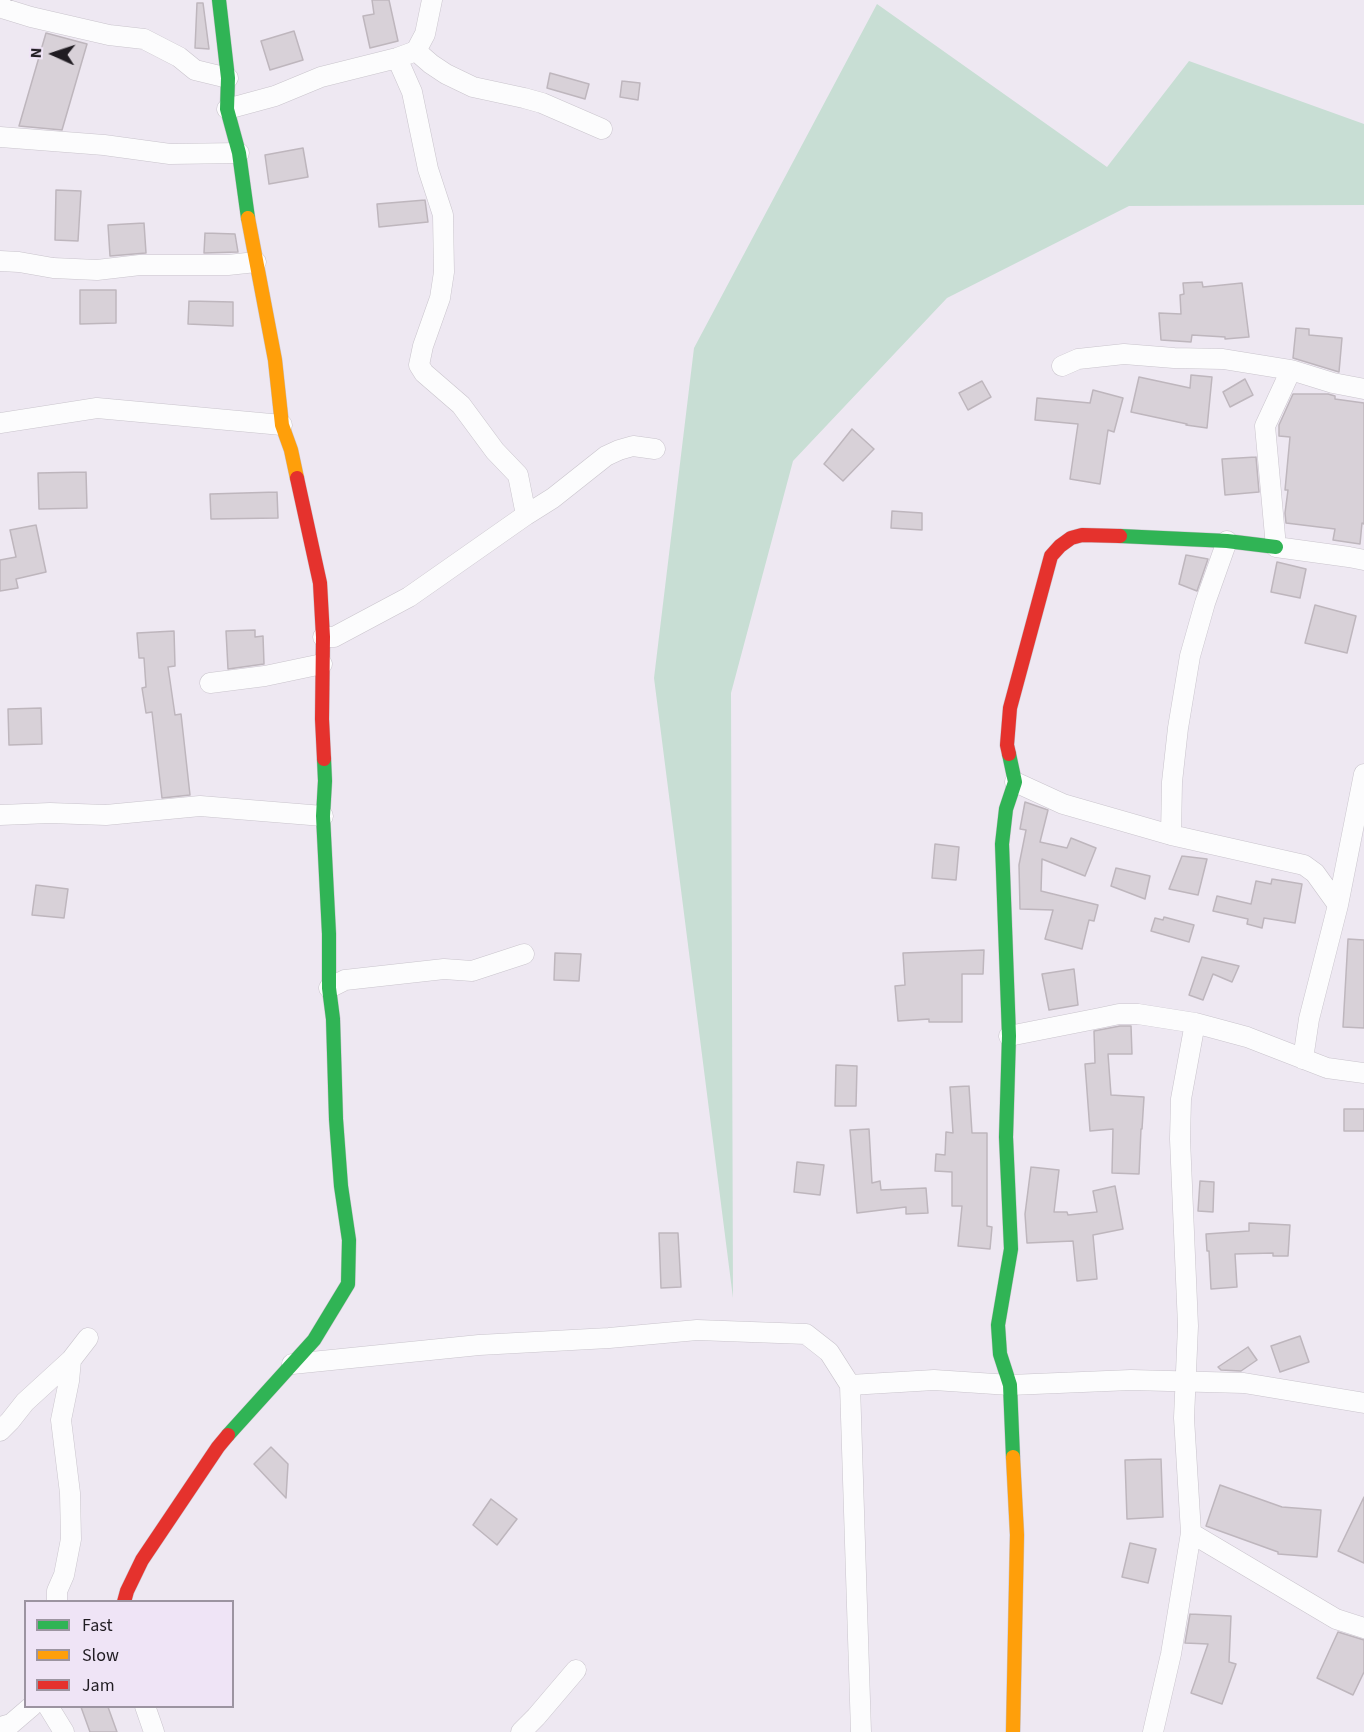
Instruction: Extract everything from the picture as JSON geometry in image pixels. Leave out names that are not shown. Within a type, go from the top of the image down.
[{"type":"street","points":[[125,1600],[142,1560],[218,1447],[314,1340],[348,1284],[349,1240],[340,1174],[333,1019],[329,988],[323,816],[325,781],[321,583],[291,450],[282,425],[274,360],[249,224],[239,153],[227,109],[228,78],[219,0]]},
{"type":"street","points":[[227,109],[275,96],[321,77],[398,58],[416,51],[425,34],[432,0]]},
{"type":"street","points":[[0,5],[5,9],[31,17],[109,35],[144,39],[179,57],[195,70],[228,78]]},
{"type":"street","points":[[416,51],[446,74],[474,87],[524,98],[602,129]]},
{"type":"street","points":[[398,58],[412,92],[428,169],[443,215],[444,272],[440,298],[423,346],[419,365],[424,373],[461,405],[495,451],[518,475],[526,515]]},
{"type":"street","points":[[0,136],[104,145],[170,154],[239,153]]},
{"type":"street","points":[[0,261],[53,268],[97,270],[140,265],[218,266],[256,262]]},
{"type":"street","points":[[1062,366],[1078,359],[1124,354],[1223,359],[1291,370],[1332,383],[1364,389]]},
{"type":"street","points":[[1276,547],[1265,426],[1291,370]]},
{"type":"street","points":[[0,423],[97,408],[282,425]]},
{"type":"street","points":[[323,637],[334,637],[409,597],[553,498],[606,456],[633,446],[655,449]]},
{"type":"street","points":[[1013,1732],[1017,1535],[1010,1385],[1000,1354],[998,1325],[1011,1249],[1006,1137],[1009,1036],[1002,844],[1006,809],[1015,782],[1007,745],[1010,708],[1051,556],[1071,538],[1082,535],[1227,541],[1364,560]]},
{"type":"street","points":[[1171,835],[1172,782],[1190,656],[1205,603],[1227,541]]},
{"type":"street","points":[[210,683],[265,676],[322,664]]},
{"type":"street","points":[[1303,1059],[1309,1019],[1338,904],[1364,774]]},
{"type":"street","points":[[1015,782],[1063,804],[1171,835],[1304,865],[1315,873],[1338,904]]},
{"type":"street","points":[[0,815],[50,813],[106,815],[200,806],[323,816]]},
{"type":"street","points":[[329,988],[345,980],[444,969],[472,971],[524,954]]},
{"type":"street","points":[[1009,1036],[1119,1014],[1138,1014],[1195,1023],[1247,1037],[1327,1068],[1364,1072]]},
{"type":"street","points":[[1153,1732],[1172,1654],[1191,1533],[1184,1418],[1188,1326],[1180,1139],[1181,1099],[1195,1023]]},
{"type":"street","points":[[292,1364],[480,1345],[609,1338],[697,1330],[806,1334],[829,1352],[850,1385],[861,1732]]},
{"type":"street","points":[[0,1431],[25,1402],[71,1360],[88,1338]]},
{"type":"street","points":[[57,1600],[57,1591],[64,1575],[71,1539],[70,1493],[61,1420],[71,1360]]},
{"type":"street","points":[[850,1385],[934,1380],[1010,1385],[1131,1380],[1244,1383],[1364,1403]]},
{"type":"street","points":[[1191,1533],[1336,1619],[1364,1628]]},
{"type":"street","points":[[521,1732],[536,1718],[576,1670]]},
{"type":"street","points":[[0,1727],[11,1724],[31,1708]]},
{"type":"street","points":[[49,1708],[64,1732]]},
{"type":"street","points":[[146,1708],[154,1732]]},
{"type":"green space","points":[[877,4],[1107,167],[1189,61],[1364,124],[1364,205],[1129,206],[947,298],[793,461],[731,693],[733,1298],[654,678],[694,348]]},
{"type":"building","points":[[372,0],[389,0],[398,41],[370,48],[363,16],[374,14]]},
{"type":"building","points":[[197,3],[203,3],[209,49],[195,48]]},
{"type":"building","points":[[294,31],[303,60],[270,70],[261,41]]},
{"type":"building","points":[[46,33],[87,44],[62,130],[19,126]]},
{"type":"building","points":[[550,73],[589,84],[585,99],[547,88]]},
{"type":"building","points":[[622,81],[640,83],[638,100],[620,97]]},
{"type":"building","points":[[303,148],[308,177],[269,184],[265,155]]},
{"type":"building","points":[[56,190],[81,191],[78,241],[55,240]]},
{"type":"building","points":[[425,200],[428,222],[379,227],[377,204]]},
{"type":"building","points":[[144,223],[146,253],[110,256],[108,225]]},
{"type":"building","points":[[205,233],[235,234],[238,252],[204,253]]},
{"type":"building","points":[[1202,282],[1203,287],[1242,283],[1249,337],[1225,339],[1225,337],[1192,335],[1191,342],[1161,340],[1159,313],[1181,314],[1180,295],[1184,294],[1183,283]]},
{"type":"building","points":[[80,290],[116,290],[116,323],[80,324]]},
{"type":"building","points":[[189,301],[233,302],[233,326],[188,324]]},
{"type":"building","points":[[1296,328],[1309,329],[1309,335],[1342,338],[1339,372],[1293,358]]},
{"type":"building","points":[[1191,375],[1212,377],[1207,428],[1131,412],[1139,377],[1190,388]]},
{"type":"building","points":[[1245,379],[1253,395],[1230,407],[1223,392]]},
{"type":"building","points":[[982,381],[991,397],[968,410],[959,393]]},
{"type":"building","points":[[1093,390],[1123,398],[1114,432],[1108,430],[1100,484],[1070,479],[1078,424],[1035,420],[1037,398],[1090,403]]},
{"type":"building","points":[[1293,394],[1328,394],[1335,396],[1335,399],[1364,403],[1364,524],[1362,523],[1360,544],[1333,540],[1335,529],[1286,523],[1288,490],[1285,490],[1290,437],[1279,436],[1279,425]]},
{"type":"building","points":[[852,429],[874,449],[843,481],[824,464]]},
{"type":"building","points":[[1256,457],[1259,492],[1225,495],[1222,459]]},
{"type":"building","points":[[86,472],[87,508],[39,509],[38,473]]},
{"type":"building","points":[[277,492],[278,518],[211,519],[210,494]]},
{"type":"building","points":[[892,511],[922,513],[922,530],[891,528]]},
{"type":"building","points":[[36,525],[46,572],[16,579],[18,588],[0,591],[0,560],[16,557],[10,530]]},
{"type":"building","points":[[1186,555],[1208,559],[1197,591],[1179,584]]},
{"type":"building","points":[[1277,562],[1306,569],[1300,598],[1271,592]]},
{"type":"building","points":[[1315,605],[1356,616],[1347,653],[1305,643]]},
{"type":"building","points":[[255,630],[255,637],[263,636],[264,664],[228,669],[226,631]]},
{"type":"building","points":[[174,631],[175,666],[168,667],[175,715],[181,714],[190,795],[162,798],[152,712],[146,713],[142,688],[146,687],[144,658],[139,658],[137,633]]},
{"type":"building","points":[[41,708],[42,744],[9,745],[8,709]]},
{"type":"building","points":[[1025,802],[1048,810],[1040,842],[1067,848],[1071,838],[1096,848],[1085,876],[1042,859],[1041,891],[1098,905],[1094,921],[1089,920],[1082,949],[1045,939],[1053,910],[1020,909],[1019,865],[1026,830],[1020,829]]},
{"type":"building","points":[[935,844],[959,847],[956,880],[932,878]]},
{"type":"building","points":[[1182,856],[1207,859],[1198,895],[1169,889]]},
{"type":"building","points":[[1116,868],[1150,876],[1145,899],[1111,886]]},
{"type":"building","points":[[1272,879],[1302,884],[1295,923],[1264,918],[1262,928],[1247,924],[1248,919],[1213,911],[1217,896],[1251,904],[1256,881],[1271,884]]},
{"type":"building","points":[[36,885],[68,889],[64,918],[32,915]]},
{"type":"building","points":[[1164,917],[1194,925],[1189,942],[1151,931],[1155,918],[1163,920]]},
{"type":"building","points":[[1348,939],[1364,940],[1364,1028],[1343,1027]]},
{"type":"building","points":[[984,950],[983,974],[962,974],[962,1022],[929,1022],[929,1019],[898,1021],[895,986],[905,985],[903,953]]},
{"type":"building","points":[[555,953],[581,954],[579,981],[554,980]]},
{"type":"building","points":[[1202,957],[1239,966],[1232,982],[1213,974],[1203,1000],[1189,995]]},
{"type":"building","points":[[1074,969],[1078,1005],[1049,1010],[1042,974]]},
{"type":"building","points":[[1131,1026],[1132,1054],[1108,1054],[1111,1095],[1144,1097],[1139,1174],[1112,1173],[1113,1129],[1090,1131],[1085,1064],[1095,1063],[1094,1031]]},
{"type":"building","points":[[836,1065],[857,1066],[856,1106],[835,1106]]},
{"type":"building","points":[[969,1086],[972,1133],[987,1133],[987,1226],[992,1227],[990,1249],[958,1246],[962,1206],[952,1206],[952,1172],[935,1171],[936,1154],[945,1155],[946,1132],[953,1133],[950,1087]]},
{"type":"building","points":[[1344,1109],[1364,1109],[1364,1131],[1344,1131]]},
{"type":"building","points":[[869,1129],[872,1183],[880,1181],[881,1190],[926,1188],[928,1213],[906,1214],[906,1207],[857,1213],[850,1130]]},
{"type":"building","points":[[797,1162],[824,1165],[820,1195],[794,1192]]},
{"type":"building","points":[[1031,1167],[1059,1170],[1054,1212],[1067,1212],[1068,1215],[1097,1212],[1093,1191],[1115,1186],[1123,1229],[1093,1235],[1097,1279],[1077,1281],[1073,1241],[1027,1243],[1025,1214]]},
{"type":"building","points":[[1200,1181],[1214,1182],[1213,1212],[1198,1211]]},
{"type":"building","points":[[1249,1223],[1290,1225],[1288,1256],[1273,1256],[1273,1253],[1235,1254],[1237,1287],[1211,1289],[1206,1234],[1249,1231]]},
{"type":"building","points":[[659,1233],[678,1233],[681,1287],[661,1288]]},
{"type":"building","points":[[1300,1336],[1309,1362],[1280,1372],[1271,1346]]},
{"type":"building","points":[[1248,1347],[1257,1360],[1241,1371],[1221,1370],[1218,1367]]},
{"type":"building","points":[[271,1447],[288,1464],[286,1498],[254,1464]]},
{"type":"building","points":[[1161,1459],[1163,1517],[1127,1519],[1125,1460]]},
{"type":"building","points":[[1220,1485],[1282,1507],[1321,1510],[1317,1557],[1278,1554],[1278,1552],[1206,1526]]},
{"type":"building","points":[[1364,1497],[1364,1563],[1338,1551]]},
{"type":"building","points":[[491,1499],[517,1519],[497,1545],[473,1525]]},
{"type":"building","points":[[1130,1543],[1156,1549],[1148,1583],[1122,1577]]},
{"type":"building","points":[[1190,1614],[1231,1616],[1229,1662],[1236,1664],[1222,1704],[1191,1693],[1208,1644],[1185,1643]]},
{"type":"building","points":[[1338,1632],[1364,1640],[1364,1672],[1353,1695],[1317,1678]]},
{"type":"building","points":[[81,1708],[108,1708],[117,1732],[90,1732]]},
{"type":"traffic: fast","points":[[219,0],[228,78],[227,109],[239,153],[248,218]]},
{"type":"traffic: fast","points":[[1120,536],[1227,541],[1276,547]]},
{"type":"traffic: fast","points":[[1009,754],[1015,782],[1006,809],[1002,844],[1009,1036],[1006,1137],[1011,1249],[998,1325],[1000,1354],[1010,1385],[1013,1457]]},
{"type":"traffic: fast","points":[[228,1435],[314,1340],[348,1284],[349,1240],[341,1186],[333,1019],[329,988],[329,934],[323,816],[324,759]]},
{"type":"traffic: slow","points":[[248,218],[275,360],[282,425],[291,450],[297,478]]},
{"type":"traffic: slow","points":[[1013,1457],[1017,1535],[1013,1732]]},
{"type":"traffic: jam","points":[[297,478],[320,583],[324,759]]},
{"type":"traffic: jam","points":[[1009,754],[1007,745],[1010,708],[1051,556],[1071,538],[1082,535],[1120,536]]},
{"type":"traffic: jam","points":[[125,1600],[142,1560],[228,1435]]}]
